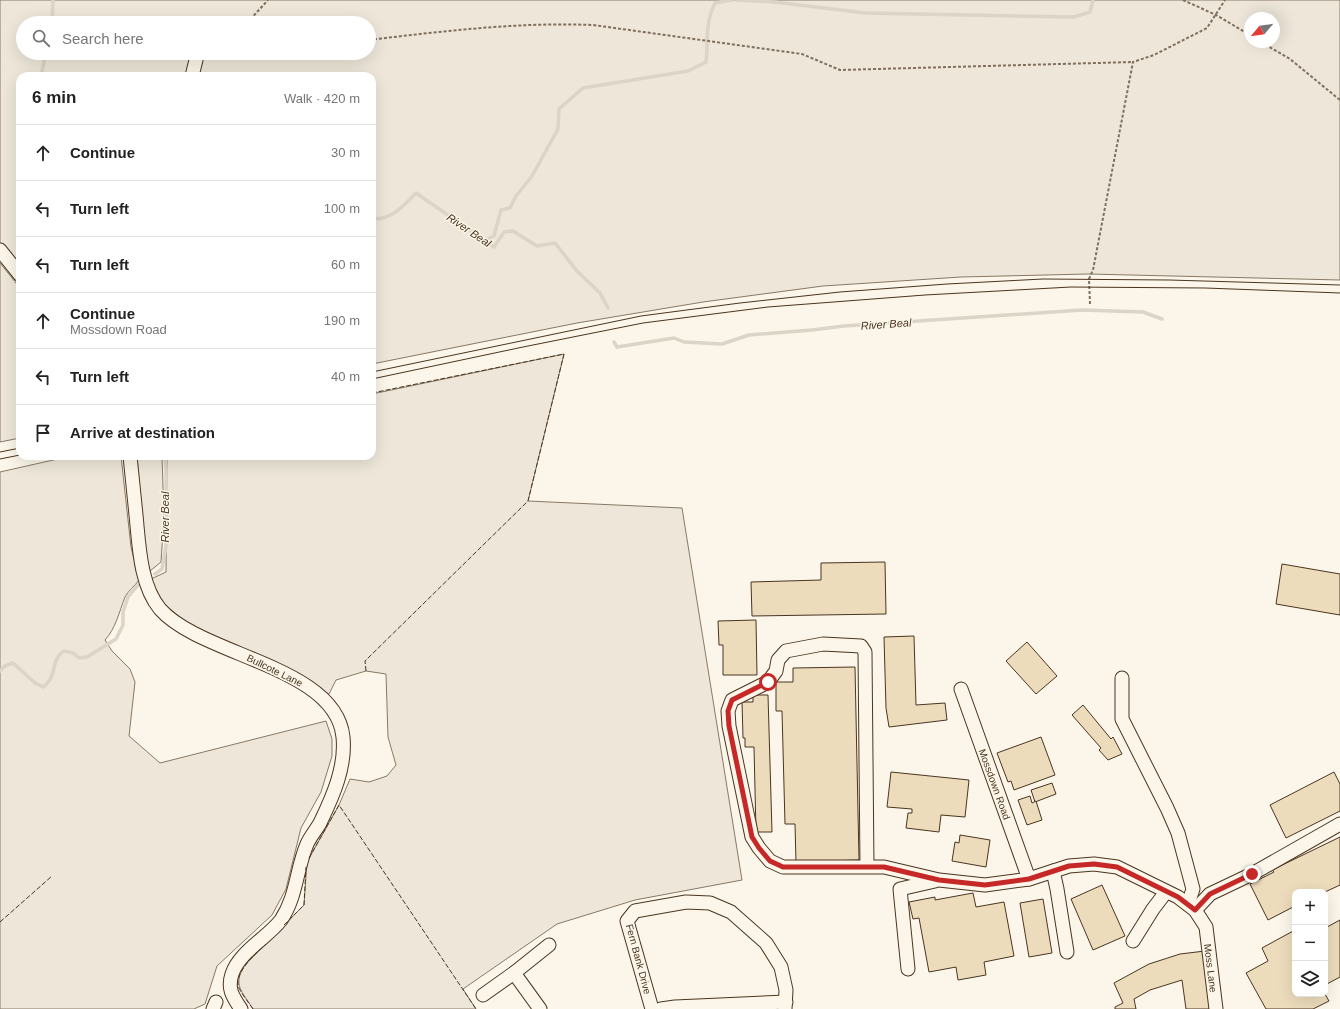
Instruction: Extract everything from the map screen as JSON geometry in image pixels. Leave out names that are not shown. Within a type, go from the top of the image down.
[{"type":"street","points":[[193,72],[196,60]]},
{"type":"street","points":[[0,250],[16,270]]},
{"type":"street","name":"Bullcote Lane","points":[[130,460],[140,554],[144,574],[150,592],[160,608],[177,624],[292,677],[314,690],[334,712],[343,734],[344,748],[339,776],[319,825],[307,844],[290,903],[281,919],[270,932],[240,959],[232,972],[230,987],[241,1009]]},
{"type":"street","points":[[867,867],[865,652],[861,646],[822,644],[786,651],[778,660],[776,671],[768,682],[732,700],[728,711],[729,726],[752,837],[770,861],[783,867],[867,867],[884,867],[939,880],[985,885],[1029,879],[1069,866],[1094,864],[1117,867],[1192,907]]},
{"type":"street","points":[[1122,678],[1122,720],[1167,808],[1178,833],[1193,889],[1192,907]]},
{"type":"street","name":"Mossdown Road","points":[[961,689],[1029,879]]},
{"type":"street","points":[[1192,907],[1210,894],[1252,874],[1340,824]]},
{"type":"street","points":[[1053,871],[1067,952]]},
{"type":"street","points":[[908,969],[900,889],[939,880]]},
{"type":"street","points":[[1133,941],[1153,908],[1166,892]]},
{"type":"street","name":"Fern Bank Drive","points":[[652,1009],[627,921],[635,912],[686,902],[710,903],[731,912],[766,942],[781,967],[786,990],[785,1006]]},
{"type":"street","name":"Moss Lane","points":[[1192,907],[1206,926],[1216,1009]]},
{"type":"street","points":[[483,995],[514,974],[549,945]]},
{"type":"street","points":[[514,974],[540,1009]]},
{"type":"street","points":[[661,1009],[675,1007],[785,1006]]},
{"type":"path","points":[[253,16],[268,0]]},
{"type":"path","points":[[1182,0],[1216,15],[1244,31]]},
{"type":"path","points":[[376,39],[458,29],[562,23],[606,26],[802,54],[840,70],[1133,62],[1154,55],[1206,28],[1226,0]]},
{"type":"path","points":[[1271,48],[1290,59],[1340,100]]},
{"type":"path","points":[[1090,304],[1089,280],[1093,270],[1133,62]]},
{"type":"shaded area","points":[[0,0],[1340,0],[1340,280],[1088,274],[961,277],[823,286],[703,302],[577,323],[376,363],[376,72],[16,72],[16,263],[0,245]]},
{"type":"shaded area","points":[[0,263],[16,283],[16,439],[0,442]]},
{"type":"shaded area","points":[[564,354],[528,501],[682,508],[742,880],[635,900],[557,924],[463,989],[476,1009],[253,1009],[240,988],[239,978],[241,972],[245,965],[304,905],[307,862],[339,805],[350,779],[369,782],[387,776],[396,765],[388,737],[386,674],[366,671],[336,680],[329,694],[187,623],[164,604],[156,594],[151,579],[166,572],[167,460],[376,460],[376,393]]},
{"type":"shaded area","points":[[53,460],[121,460],[131,547],[139,580],[125,597],[115,625],[105,640],[112,651],[130,669],[135,682],[129,736],[160,763],[326,721],[332,739],[332,756],[321,792],[301,828],[286,889],[272,915],[217,966],[205,1004],[194,1009],[0,1009],[0,472]]},
{"type":"shaded area","points":[[136,460],[162,460],[164,517],[161,562],[150,571],[146,558]]},
{"type":"building","points":[[885,562],[886,614],[752,616],[751,582],[821,580],[821,563]]},
{"type":"building","points":[[1282,564],[1340,574],[1340,615],[1276,604]]},
{"type":"building","points":[[756,620],[757,675],[723,675],[723,645],[719,645],[718,621]]},
{"type":"building","points":[[914,636],[916,705],[945,703],[947,720],[889,727],[886,708],[884,637]]},
{"type":"building","points":[[1027,642],[1057,676],[1036,694],[1006,661]]},
{"type":"building","points":[[855,667],[859,860],[796,862],[795,824],[785,824],[782,711],[776,711],[776,682],[793,682],[793,668]]},
{"type":"building","points":[[753,695],[768,695],[772,832],[756,832],[754,747],[745,747],[745,738],[743,738],[742,702],[753,702]]},
{"type":"building","points":[[1083,705],[1111,739],[1113,737],[1122,754],[1108,760],[1099,750],[1101,748],[1072,715]]},
{"type":"building","points":[[1041,737],[1055,775],[1014,790],[1011,781],[1008,782],[997,753]]},
{"type":"building","points":[[891,772],[969,780],[965,817],[941,815],[939,832],[906,828],[908,813],[912,813],[912,809],[887,807]]},
{"type":"building","points":[[1334,772],[1340,784],[1340,811],[1286,838],[1270,805]]},
{"type":"building","points":[[1052,783],[1056,794],[1035,802],[1031,790]]},
{"type":"building","points":[[1030,796],[1032,803],[1036,801],[1042,820],[1027,825],[1018,800]]},
{"type":"building","points":[[960,835],[990,840],[986,867],[952,861],[955,842],[959,843]]},
{"type":"building","points":[[1340,837],[1340,885],[1328,891],[1328,889],[1292,889],[1292,908],[1268,920],[1250,884],[1274,872],[1272,870]]},
{"type":"building","points":[[1102,885],[1125,936],[1093,950],[1071,899]]},
{"type":"building","points":[[973,893],[976,907],[1004,902],[1014,956],[984,962],[986,975],[958,980],[956,967],[929,972],[919,918],[913,919],[909,902],[935,897],[935,900]]},
{"type":"building","points":[[1043,899],[1052,953],[1029,957],[1020,903]]},
{"type":"building","points":[[1340,920],[1340,977],[1328,983],[1328,961],[1328,926]]},
{"type":"building","points":[[1292,932],[1292,997],[1327,997],[1329,1001],[1313,1009],[1266,1009],[1246,973],[1268,961],[1262,948]]},
{"type":"building","points":[[1205,951],[1211,1009],[1186,1009],[1182,980],[1150,990],[1134,999],[1136,1009],[1115,1009],[1115,1007],[1123,1003],[1114,983],[1149,964],[1180,954]]},
{"type":"waterway","points":[[52,16],[53,0]]},
{"type":"waterway","points":[[484,241],[494,236],[501,210],[510,208],[516,196],[532,176],[558,129],[559,109],[583,88],[688,71],[706,62],[708,28],[713,7],[715,3],[732,0]]},
{"type":"waterway","points":[[736,0],[774,2],[866,13],[1074,17],[1090,12],[1093,0]]},
{"type":"waterway","points":[[42,72],[44,60]]},
{"type":"waterway","name":"River Beal","points":[[376,219],[379,219],[396,212],[416,193],[494,247],[504,232],[513,231],[537,246],[555,243],[577,271],[600,293],[608,308]]},
{"type":"waterway","name":"River Beal","points":[[614,342],[617,347],[674,338],[684,342],[722,344],[749,335],[844,326],[1082,310],[1143,312],[1162,319]]},
{"type":"waterway","name":"River Beal","points":[[155,574],[162,569],[166,546],[165,460]]},
{"type":"waterway","name":"River Beal","points":[[0,671],[5,666],[13,663],[35,683],[43,687],[51,678],[55,663],[60,654],[64,651],[73,653],[79,658],[87,657],[116,639],[123,625],[123,612],[128,597],[138,585]]},
{"type":"tram line","points":[[376,371],[641,316],[840,292],[1043,279],[1169,280],[1340,285]]},
{"type":"tram line","points":[[376,378],[643,323],[768,307],[925,295],[1071,287],[1205,288],[1340,293]]},
{"type":"tram line","points":[[0,452],[16,449]]},
{"type":"tram line","points":[[0,459],[16,456]]},
{"type":"fence","points":[[366,671],[365,661],[528,501],[564,354],[376,392]]},
{"type":"fence","points":[[309,858],[339,805],[476,1009]]},
{"type":"fence","points":[[284,925],[304,905],[306,867]]},
{"type":"fence","points":[[0,922],[52,876]]},
{"type":"fence","points":[[253,1009],[240,990],[238,979],[248,962],[266,944]]},
{"type":"route","points":[[768,682],[732,700],[728,711],[729,726],[752,837],[770,861],[783,867],[884,867],[939,880],[985,885],[1029,879],[1069,866],[1094,864],[1117,867],[1178,897],[1195,910],[1210,894],[1252,874]]}]
